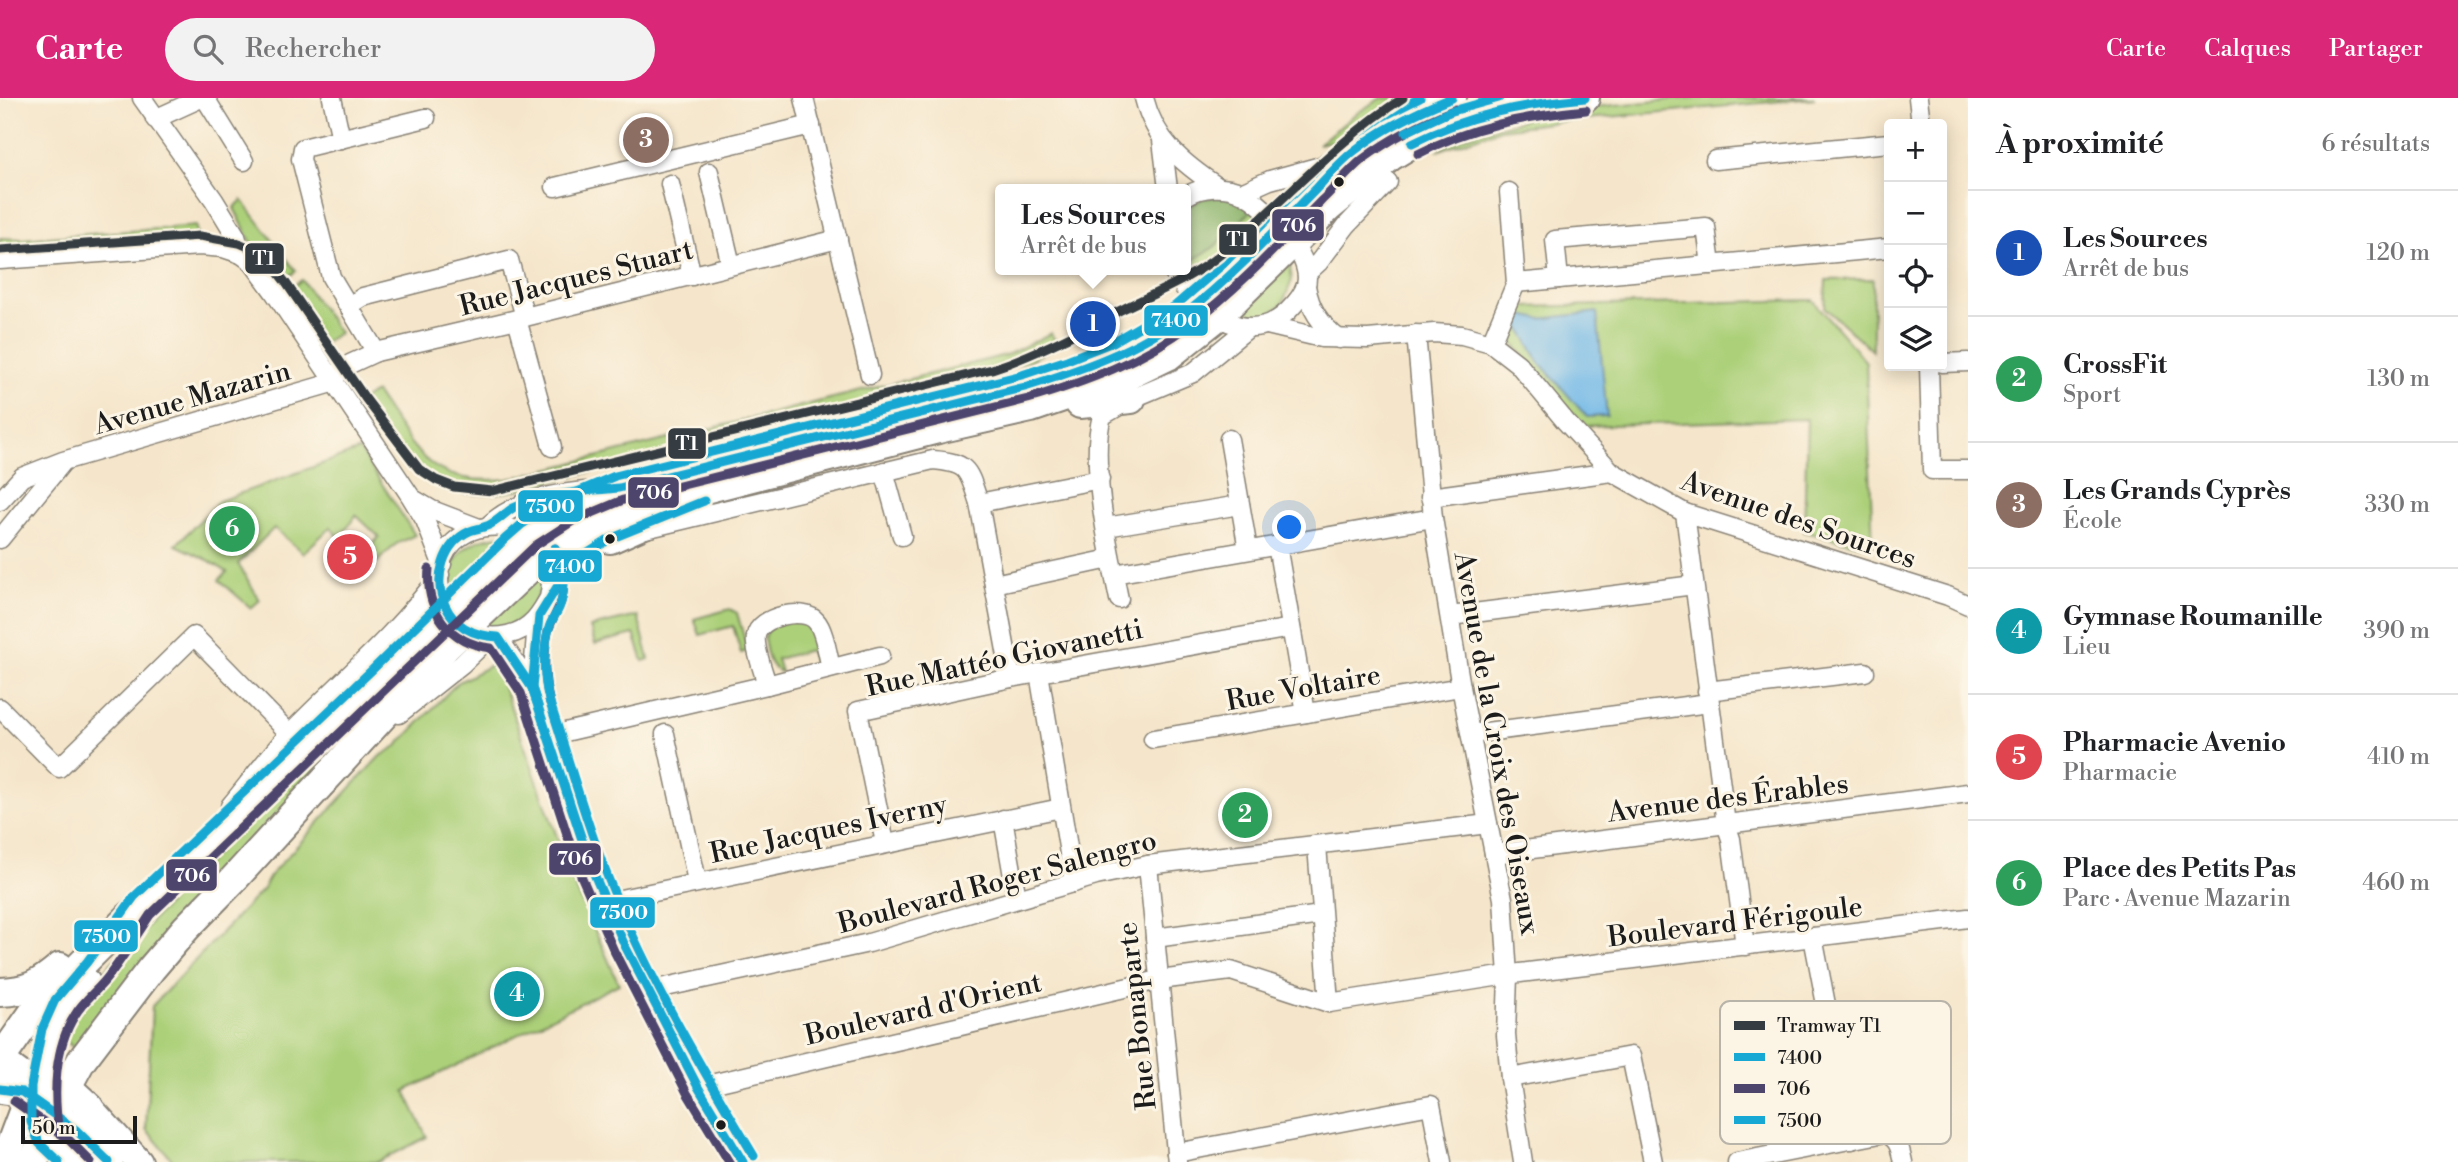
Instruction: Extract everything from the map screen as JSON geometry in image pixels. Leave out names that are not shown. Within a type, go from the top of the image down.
[{"type":"main road","points":[[536,544],[557,542],[628,509],[938,429],[1031,408],[1093,389],[1168,356],[1208,310],[1286,234],[1353,152],[1387,128],[1424,108],[1452,98]]},
{"type":"main road","points":[[1286,234],[1328,208],[1391,156],[1419,139],[1458,122],[1497,111],[1522,105],[1585,98]]},
{"type":"main road","points":[[1388,182],[1423,152],[1452,133],[1497,111]]},
{"type":"main road","points":[[34,1097],[81,1061],[186,928],[334,768],[475,628],[536,544],[568,510],[619,488],[1052,379],[1208,310]]},
{"type":"main road","points":[[1031,408],[1131,399]]},
{"type":"main road","points":[[610,538],[769,472]]},
{"type":"main road","points":[[78,1162],[34,1097],[20,1052],[5,1041],[174,873],[382,678],[475,628]]},
{"type":"main road","points":[[0,992],[20,992],[42,983],[95,936],[141,907]]},
{"type":"main road","points":[[4,1162],[34,1097],[54,1030],[65,1007],[97,971],[141,907]]},
{"type":"main road","points":[[81,1061],[81,1080],[89,1107],[139,1162]]},
{"type":"main road","points":[[34,1097],[89,1107]]},
{"type":"main road","points":[[33,1162],[34,1097]]},
{"type":"main road","points":[[34,1097],[76,1130],[109,1162]]},
{"type":"street","points":[[142,98],[214,200],[236,236],[241,254]]},
{"type":"street","points":[[155,119],[203,98],[244,162]]},
{"type":"street","points":[[332,98],[341,139]]},
{"type":"street","points":[[804,98],[870,375]]},
{"type":"street","points":[[1144,98],[1148,113],[1162,140],[1192,170],[1218,187],[1241,193],[1261,207],[1286,234],[1306,279],[1313,312],[1324,327],[1339,339]]},
{"type":"street","points":[[1918,98],[1920,119]]},
{"type":"street","points":[[1241,193],[1270,180],[1321,166],[1389,121],[1424,108]]},
{"type":"street","points":[[376,352],[331,277],[301,159],[303,148],[426,118]]},
{"type":"street","points":[[555,187],[811,125]]},
{"type":"street","points":[[1162,140],[1167,184]]},
{"type":"street","points":[[1715,160],[1884,143]]},
{"type":"street","points":[[709,173],[731,265]]},
{"type":"street","points":[[1176,275],[1208,310],[1248,328],[1267,325],[1283,316],[1294,305],[1306,279],[1347,225],[1388,182]]},
{"type":"street","points":[[670,184],[692,275]]},
{"type":"street","points":[[1191,195],[1218,187]]},
{"type":"street","points":[[1491,343],[1516,283],[1509,192]]},
{"type":"street","points":[[1559,279],[1555,240],[1706,227],[1711,265]]},
{"type":"street","name":"Rue Jacques Stuart","points":[[334,380],[359,358],[376,352],[838,239]]},
{"type":"street","points":[[0,260],[200,246],[223,248],[241,254],[252,262],[334,380],[425,520],[441,570],[442,600],[475,628],[532,688]]},
{"type":"street","points":[[1516,283],[1884,248]]},
{"type":"street","points":[[349,306],[363,297],[509,260],[552,447]]},
{"type":"street","name":"Avenue des Sources","points":[[1267,325],[1322,338],[1462,335],[1491,343],[1518,364],[1612,472],[1685,513],[1948,596],[1968,605]]},
{"type":"street","points":[[1119,599],[1100,478],[1097,432],[1102,416],[1131,399],[1193,373],[1248,328]]},
{"type":"street","name":"Avenue de la Croix des Oiseaux","points":[[1416,334],[1433,518],[1461,687],[1503,899],[1508,976],[1506,1035],[1523,1162]]},
{"type":"street","points":[[1947,363],[1968,362]]},
{"type":"street","points":[[1929,371],[1932,470],[1968,470]]},
{"type":"street","name":"Avenue Mazarin","points":[[0,501],[22,477],[63,461],[334,380]]},
{"type":"street","points":[[1228,439],[1248,550]]},
{"type":"street","points":[[475,628],[514,634],[528,627],[539,616],[572,563],[610,538],[933,460],[956,462],[970,475],[979,503],[1011,678]]},
{"type":"street","name":"Avenue Mazarin","points":[[0,539],[63,461]]},
{"type":"street","points":[[884,471],[902,536]]},
{"type":"street","points":[[1430,497],[1612,472]]},
{"type":"street","points":[[979,503],[1100,478]]},
{"type":"street","points":[[174,873],[290,734],[415,606],[441,570],[447,552],[456,541],[517,506],[566,493],[619,488]]},
{"type":"street","points":[[411,497],[432,510],[449,516],[484,526],[503,525],[536,544],[551,575],[549,598]]},
{"type":"street","points":[[1106,527],[1240,505]]},
{"type":"street","points":[[1685,513],[1708,697],[1745,946]]},
{"type":"street","points":[[994,584],[1112,566],[1248,550],[1433,518]]},
{"type":"street","points":[[1277,545],[1306,713]]},
{"type":"street","points":[[1450,616],[1694,585]]},
{"type":"street","points":[[767,685],[755,638],[758,630],[764,623],[796,613],[808,614],[818,622],[831,668]]},
{"type":"street","points":[[539,616],[532,688],[591,867],[647,991],[698,1087],[743,1162]]},
{"type":"street","name":"Rue Mattéo Giovanetti","points":[[885,843],[858,712],[1011,678],[1291,628]]},
{"type":"street","points":[[0,708],[59,768],[194,636],[290,734]]},
{"type":"street","points":[[548,736],[880,656]]},
{"type":"street","points":[[1471,734],[1865,672]]},
{"type":"street","points":[[1038,673],[1074,883]]},
{"type":"street","name":"Rue Voltaire","points":[[1153,738],[1461,687]]},
{"type":"street","points":[[665,734],[697,881]]},
{"type":"street","name":"Avenue des Érables","points":[[1494,854],[1968,793]]},
{"type":"street","name":"Rue Jacques Iverny","points":[[606,902],[697,881],[1061,808]]},
{"type":"street","points":[[1003,819],[1017,900]]},
{"type":"street","name":"Boulevard Roger Salengro","points":[[647,991],[869,943],[1074,883],[1148,865],[1488,824]]},
{"type":"street","points":[[1317,845],[1329,1003]]},
{"type":"street","name":"Rue Bonaparte","points":[[1148,865],[1176,1157]]},
{"type":"street","points":[[1155,938],[1321,915]]},
{"type":"street","name":"Boulevard Férigoule","points":[[1329,1003],[1508,976],[1968,918]]},
{"type":"street","points":[[1812,937],[1825,1001]]},
{"type":"street","name":"Boulevard d'Orient","points":[[698,1087],[1159,980],[1231,971],[1329,1003]]},
{"type":"street","points":[[1510,1077],[1631,1056],[1653,1162]]},
{"type":"street","points":[[1176,1157],[1431,1105],[1441,1162]]},
{"type":"street","points":[[1737,1162],[1832,1144]]},
{"type":"street","points":[[1899,1144],[1903,1162]]},
{"type":"green space","points":[[1381,98],[1414,98],[1380,117],[1355,137],[1318,144],[1357,113]]},
{"type":"green space","points":[[1690,98],[1815,98],[1501,129],[1437,151],[1449,143],[1478,132],[1561,110]]},
{"type":"green space","points":[[1234,197],[1253,209],[1214,247],[1191,261],[1191,205],[1204,198]]},
{"type":"green space","points":[[242,200],[296,271],[276,285],[234,208]]},
{"type":"green space","points":[[1253,209],[1263,220],[1216,265],[1189,281],[1185,275],[1191,275],[1191,261],[1214,247]]},
{"type":"green space","points":[[196,226],[197,242],[0,254],[0,238],[23,239]]},
{"type":"green space","points":[[1289,260],[1292,280],[1283,303],[1269,314],[1259,317],[1236,313]]},
{"type":"green space","points":[[1873,279],[1873,351],[1825,308],[1826,280]]},
{"type":"green space","points":[[302,280],[339,333],[319,346],[283,293]]},
{"type":"green space","points":[[1813,300],[1866,362],[1873,548],[1804,532],[1807,419],[1583,426],[1507,336],[1521,307]]},
{"type":"green space","points":[[1051,333],[1058,346],[1028,361],[999,370],[509,492],[456,492],[436,485],[420,475],[405,460],[362,400],[375,392],[414,447],[426,460],[441,470],[459,477],[480,480],[508,479],[1009,354]]},
{"type":"green space","points":[[360,450],[415,535],[396,544],[365,574],[356,565],[379,537],[356,515],[345,531],[337,536],[331,527],[303,553],[274,528],[238,564],[260,600],[251,608],[219,580],[227,572],[176,545],[219,501]]},
{"type":"green space","points":[[502,536],[511,539],[453,592],[452,568],[462,551],[480,541]]},
{"type":"green space","points":[[541,570],[538,594],[526,614],[506,626],[481,625]]},
{"type":"green space","points":[[730,609],[737,613],[748,651],[741,653],[733,626],[700,635],[694,619]]},
{"type":"green space","points":[[638,616],[649,659],[643,661],[634,634],[595,644],[590,627]]},
{"type":"green space","points":[[799,618],[812,624],[819,655],[814,663],[810,650],[777,659],[781,672],[770,663],[764,639],[770,626]]},
{"type":"green space","points":[[436,635],[75,1049],[59,1035],[78,998],[246,822]]},
{"type":"green space","points":[[495,663],[572,879],[619,984],[405,1091],[427,1137],[378,1162],[174,1162],[146,1129],[152,1006],[263,889],[272,873],[379,757],[397,746],[457,683]]},
{"type":"water","points":[[1597,312],[1607,416],[1587,417],[1539,362],[1519,326],[1523,315],[1540,319]]},
{"type":"tram line","name":"T1","points":[[1191,274],[1210,263],[1244,234],[1354,134],[1403,98]]},
{"type":"tram line","name":"T1","points":[[0,250],[200,236],[239,243],[255,250],[286,283],[365,398],[419,469],[454,487],[492,491],[992,369],[1059,342],[1189,275]]},
{"type":"transit line","name":"7500","points":[[59,1162],[39,1143],[31,1122],[31,1086],[42,1029],[55,1000],[87,962],[134,897],[521,525],[561,499],[615,476],[1022,375],[1113,342],[1175,306],[1222,265],[1341,146],[1382,117],[1420,98]]},
{"type":"transit line","name":"7400","points":[[743,1162],[698,1087],[625,946],[591,867],[532,688],[498,637],[481,635],[460,625],[445,605],[440,584],[447,553],[453,544],[470,531],[489,525],[513,508],[538,499],[619,488],[1025,387],[1108,358],[1167,327],[1202,300],[1252,254],[1354,151],[1401,121],[1452,98]]},
{"type":"transit line","name":"7500","points":[[1406,132],[1449,112],[1499,98]]},
{"type":"transit line","name":"7400","points":[[1412,143],[1454,125],[1496,112],[1585,98]]},
{"type":"transit line","name":"706","points":[[59,1132],[57,1072],[68,1028],[78,1010],[103,983],[150,915],[536,545],[573,521],[623,500],[1028,399],[1092,378],[1133,360],[1173,337],[1226,295],[1363,159],[1408,131],[1456,109]]},
{"type":"transit line","name":"706","points":[[1418,154],[1479,129],[1542,115],[1586,110]]},
{"type":"transit line","name":"7400","points":[[538,706],[532,688],[539,616],[572,563],[610,539],[704,501]]},
{"type":"transit line","name":"706","points":[[550,703],[546,686],[546,641],[564,588],[562,568],[555,548]]},
{"type":"transit line","name":"7500","points":[[555,548],[561,563],[564,585],[559,608],[547,637],[545,673],[549,700],[581,802],[617,900],[652,975],[691,1049],[754,1156]]},
{"type":"transit line","name":"706","points":[[429,569],[431,598],[443,622],[463,639],[491,648],[521,693],[579,871],[614,951],[687,1093],[729,1162]]},
{"type":"transit line","name":"7400","points":[[0,1089],[22,1092],[76,1130],[109,1162]]},
{"type":"transit line","name":"706","points":[[14,1101],[68,1139],[91,1162]]},
{"type":"place","name":"Les Grands Cyprès","points":[[646,140]]},
{"type":"place","name":"Les Sources","points":[[1093,324]]},
{"type":"place","name":"Place des Petits Pas","points":[[232,529]]},
{"type":"place","name":"Pharmacie Avenio","points":[[350,557]]},
{"type":"place","name":"CrossFit","points":[[1245,815]]},
{"type":"place","name":"Gymnase Roumanille","points":[[517,994]]}]
